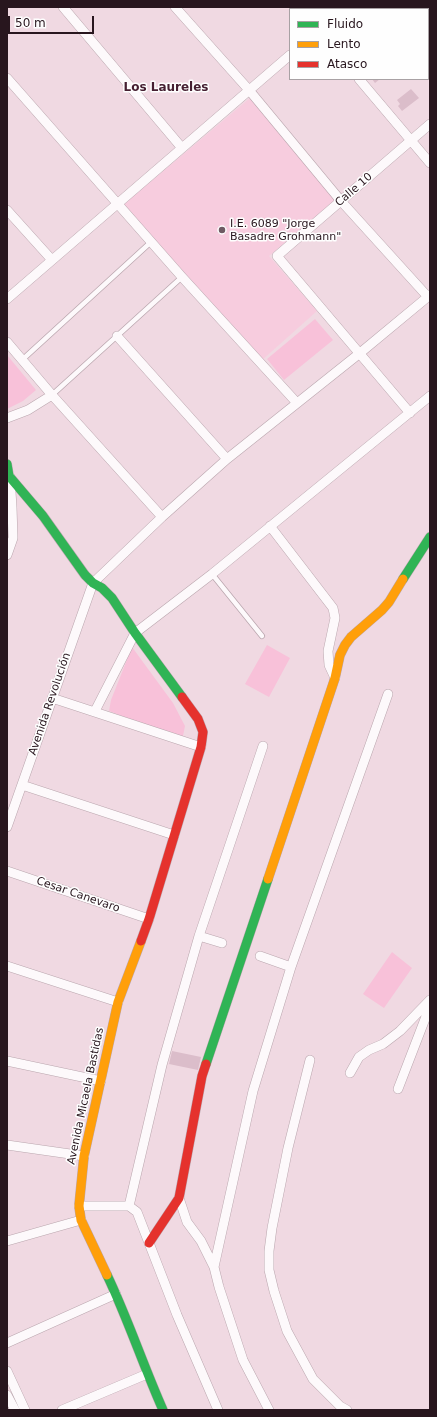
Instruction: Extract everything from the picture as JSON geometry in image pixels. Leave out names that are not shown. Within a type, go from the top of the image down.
[{"type":"street","points":[[63,7],[182,148]]},
{"type":"street","points":[[93,582],[162,517],[227,459],[360,354],[429,296],[341,201],[249,90],[175,7]]},
{"type":"street","points":[[7,299],[289,56]]},
{"type":"street","points":[[7,78],[182,277],[297,403]]},
{"type":"street","points":[[360,80],[430,163]]},
{"type":"street","name":"Calle 10","points":[[360,354],[277,256],[430,124]]},
{"type":"street","points":[[7,210],[52,260]]},
{"type":"street","points":[[117,336],[227,459]]},
{"type":"street","points":[[7,342],[52,395],[162,517]]},
{"type":"street","points":[[360,354],[410,413]]},
{"type":"street","points":[[7,418],[28,410],[52,395]]},
{"type":"street","points":[[95,711],[136,632],[212,574],[430,396]]},
{"type":"street","points":[[7,464],[10,476],[10,508],[13,538],[7,555]]},
{"type":"street","name":"Avenida Micaela Bastidas","points":[[10,476],[43,516],[85,575],[112,598],[198,719],[203,732],[201,747],[149,919],[118,1002],[84,1156],[79,1206],[81,1220],[116,1294],[147,1374],[164,1410]]},
{"type":"street","points":[[270,526],[333,608],[335,618],[328,651],[329,665],[335,678]]},
{"type":"street","points":[[149,1243],[179,1198],[202,1076],[335,678],[340,654],[351,637],[389,602],[430,537]]},
{"type":"street","name":"Avenida Revolución","points":[[7,827],[93,582]]},
{"type":"street","points":[[214,1267],[252,1093],[291,967],[388,694]]},
{"type":"street","points":[[52,698],[201,747]]},
{"type":"street","points":[[129,1206],[162,1066],[199,936],[263,746]]},
{"type":"street","points":[[22,785],[174,835]]},
{"type":"street","name":"Cesar Canevaro","points":[[7,871],[149,919]]},
{"type":"street","points":[[199,936],[222,943]]},
{"type":"street","points":[[260,956],[291,967]]},
{"type":"street","points":[[7,966],[118,1002]]},
{"type":"street","points":[[350,1073],[359,1057],[382,1044],[400,1031],[430,1000]]},
{"type":"street","points":[[398,1089],[430,1006]]},
{"type":"street","points":[[310,1060],[288,1148],[272,1228],[269,1251],[269,1270],[287,1331],[313,1379],[346,1410]]},
{"type":"street","points":[[7,1061],[101,1081]]},
{"type":"street","points":[[7,1145],[84,1156]]},
{"type":"street","points":[[179,1198],[186,1222],[201,1241],[214,1267],[243,1360],[268,1410]]},
{"type":"street","points":[[79,1206],[129,1206],[137,1212],[177,1315],[218,1410]]},
{"type":"street","points":[[7,1240],[81,1220]]},
{"type":"street","points":[[7,1343],[116,1294]]},
{"type":"street","points":[[7,1371],[25,1410]]},
{"type":"street","points":[[62,1410],[147,1374]]},
{"type":"street","points":[[7,1395],[15,1410]]},
{"type":"lane","points":[[22,360],[151,242]]},
{"type":"lane","points":[[52,395],[182,277]]},
{"type":"lane","points":[[212,574],[262,636]]},
{"type":"shaded area","name":"I.E. 6089 \"Jorge Basadre Grohmann\"","points":[[250,98],[335,200],[269,256],[317,311],[261,361],[123,205]]},
{"type":"shaded area","points":[[315,319],[333,340],[284,380],[267,359]]},
{"type":"shaded area","points":[[7,355],[36,390],[23,401],[7,409]]},
{"type":"shaded area","points":[[267,645],[290,658],[269,697],[245,684]]},
{"type":"shaded area","points":[[132,647],[173,703],[185,726],[183,736],[179,738],[109,711],[111,700]]},
{"type":"shaded area","points":[[392,952],[412,968],[384,1008],[363,994]]},
{"type":"building","points":[[411,89],[419,98],[402,111],[398,106],[400,104],[397,100]]},
{"type":"building","points":[[172,1051],[201,1057],[198,1070],[169,1064]]},
{"type":"traffic: fast","points":[[7,464],[9,476],[43,516],[85,575],[112,598],[135,633],[182,697]]},
{"type":"traffic: fast","points":[[403,579],[430,537]]},
{"type":"traffic: fast","points":[[206,1064],[268,879]]},
{"type":"traffic: fast","points":[[107,1275],[122,1308],[163,1410]]},
{"type":"traffic: slow","points":[[268,879],[335,678],[340,655],[351,637],[389,602],[403,579]]},
{"type":"traffic: slow","points":[[107,1275],[81,1220],[79,1206],[84,1156],[118,1002],[141,941]]},
{"type":"traffic: jam","points":[[141,941],[201,747],[203,732],[198,719],[182,697]]},
{"type":"traffic: jam","points":[[149,1243],[179,1198],[202,1076],[206,1064]]},
{"type":"place","name":"I.E. 6089 \"Jorge Basadre Grohmann\"","points":[[222,230]]},
{"type":"district","name":"Los Laureles","points":[[166,88]]}]
